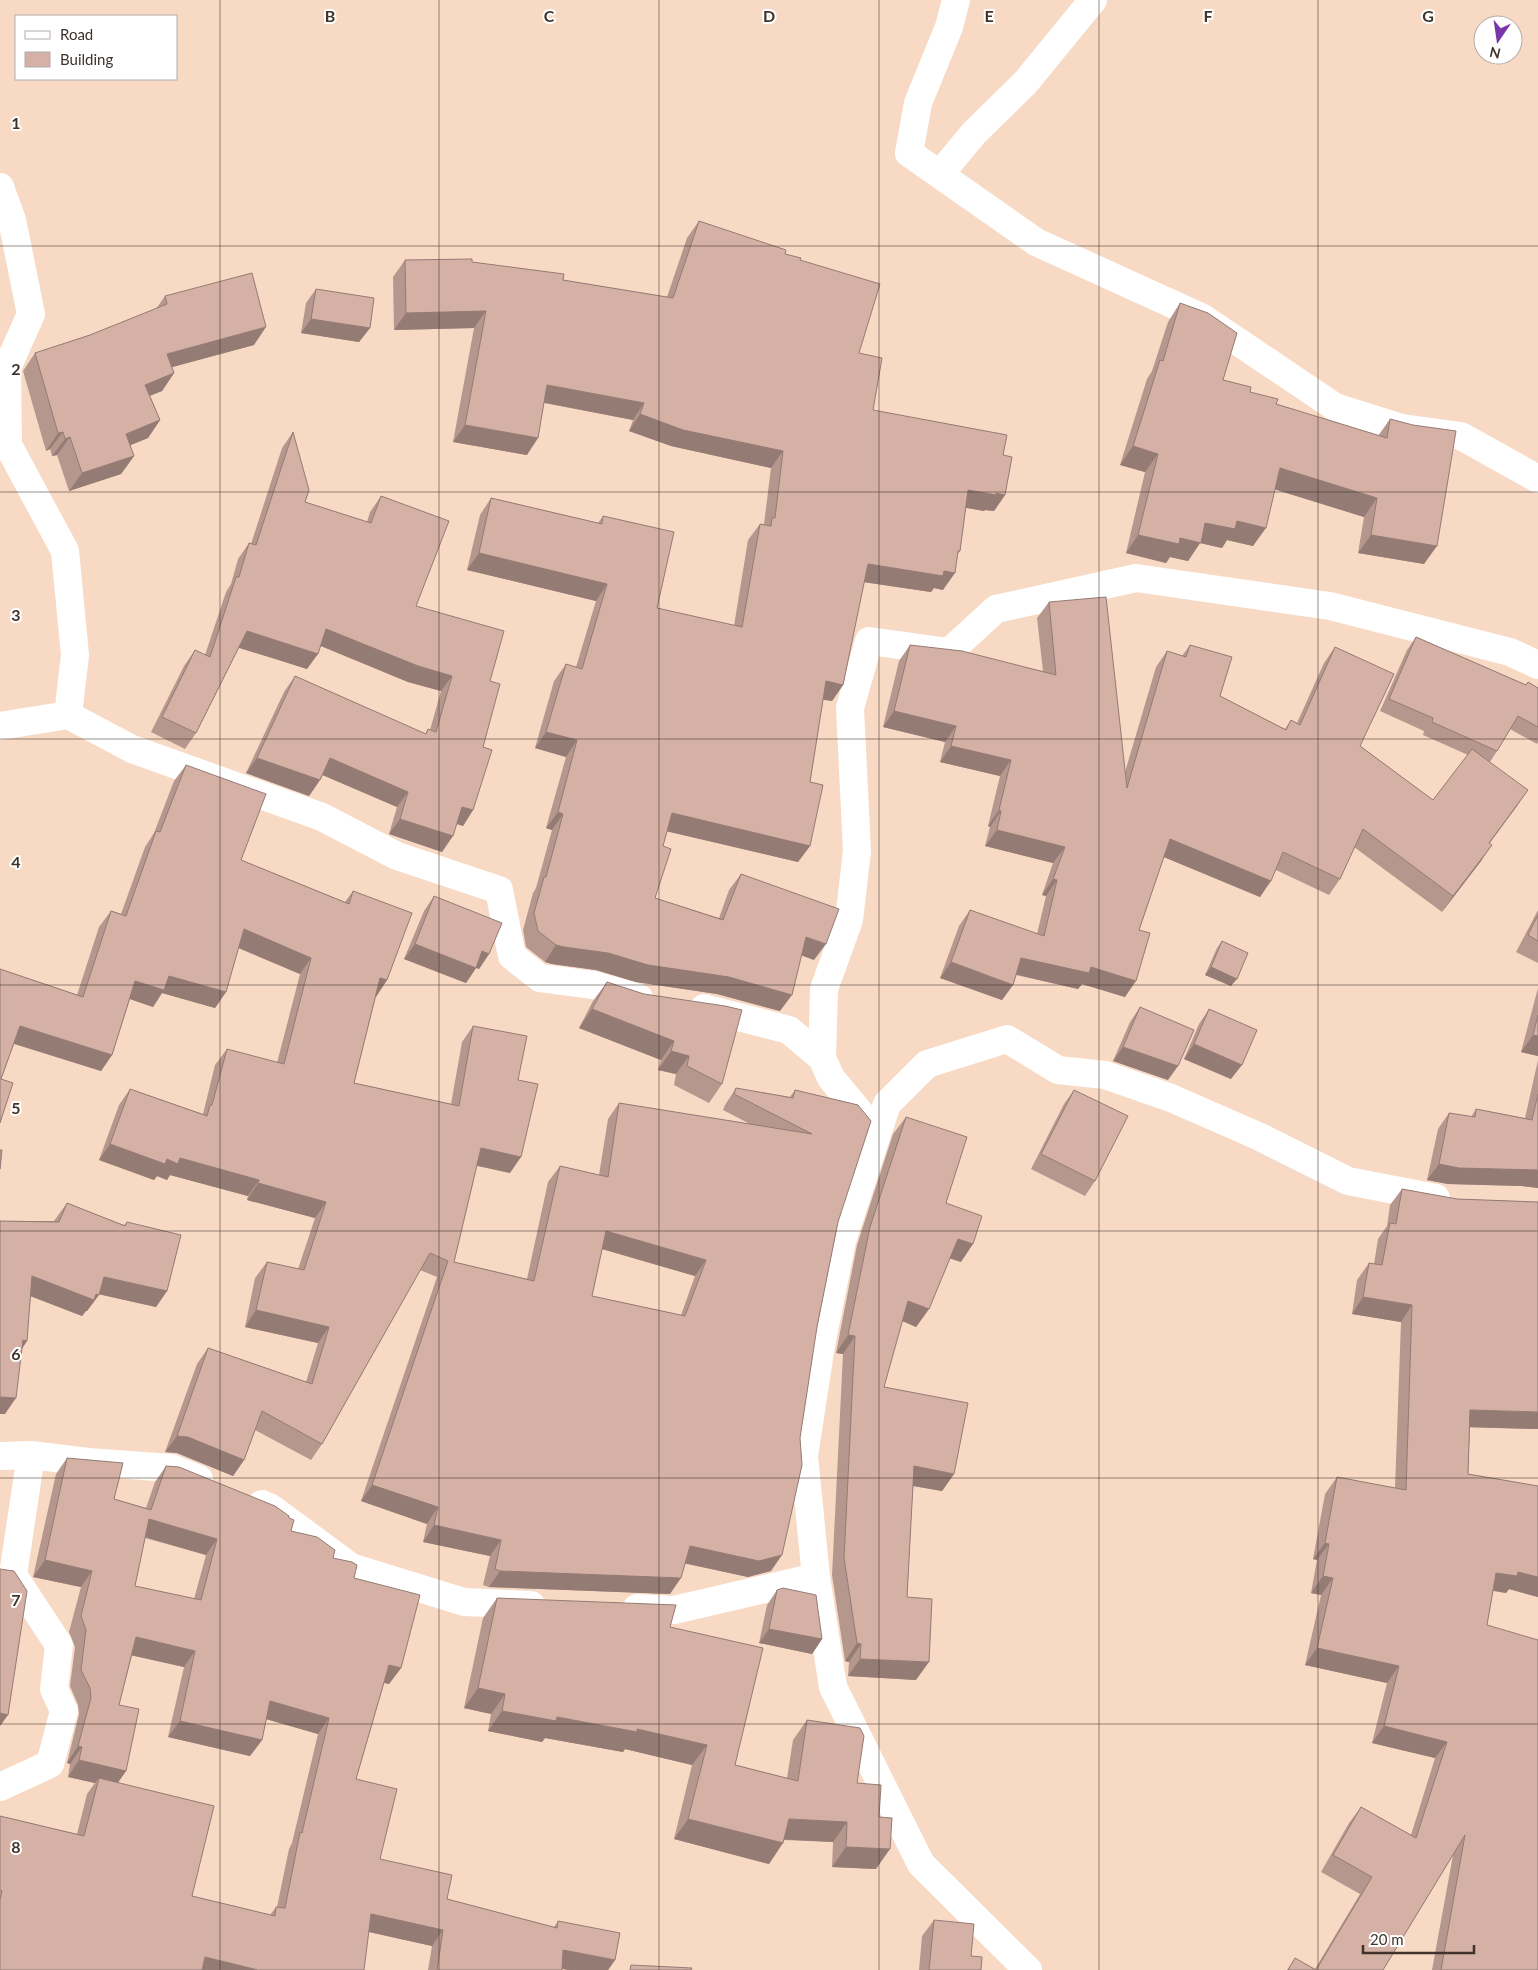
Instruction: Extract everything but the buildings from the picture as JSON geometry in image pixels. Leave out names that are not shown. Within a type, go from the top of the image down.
[{"type":"street","points":[[956,0],[949,27],[918,103],[909,153],[1036,242],[1203,318],[1335,407],[1402,428],[1461,436],[1538,479]]},
{"type":"street","points":[[940,174],[974,133],[1026,82],[1093,0]]},
{"type":"street","points":[[0,186],[12,220],[31,314],[3,367],[8,445],[66,551],[75,655],[68,715]]},
{"type":"street","points":[[822,1058],[824,989],[849,920],[856,860],[850,708],[869,641],[949,652],[996,609],[1136,578],[1330,606],[1510,652],[1538,665]]},
{"type":"street","points":[[0,726],[68,715],[132,749],[322,817],[397,856],[499,890],[512,956],[540,978],[594,985],[632,997],[715,1009],[789,1030],[822,1058],[831,1078],[876,1132]]},
{"type":"street","points":[[1028,1970],[921,1864],[833,1687],[816,1576],[804,1456],[821,1345],[842,1241],[876,1132],[887,1104],[927,1064],[1007,1040],[1058,1070],[1105,1076],[1171,1098],[1258,1136],[1348,1181],[1446,1200],[1465,1200]]},
{"type":"street","points":[[0,1456],[31,1456],[171,1468],[271,1508],[351,1568],[464,1602],[556,1606]]},
{"type":"street","points":[[0,1786],[50,1764],[64,1711],[54,1689],[59,1645],[13,1575],[31,1456]]},
{"type":"street","points":[[615,1608],[674,1610],[816,1576]]}]
